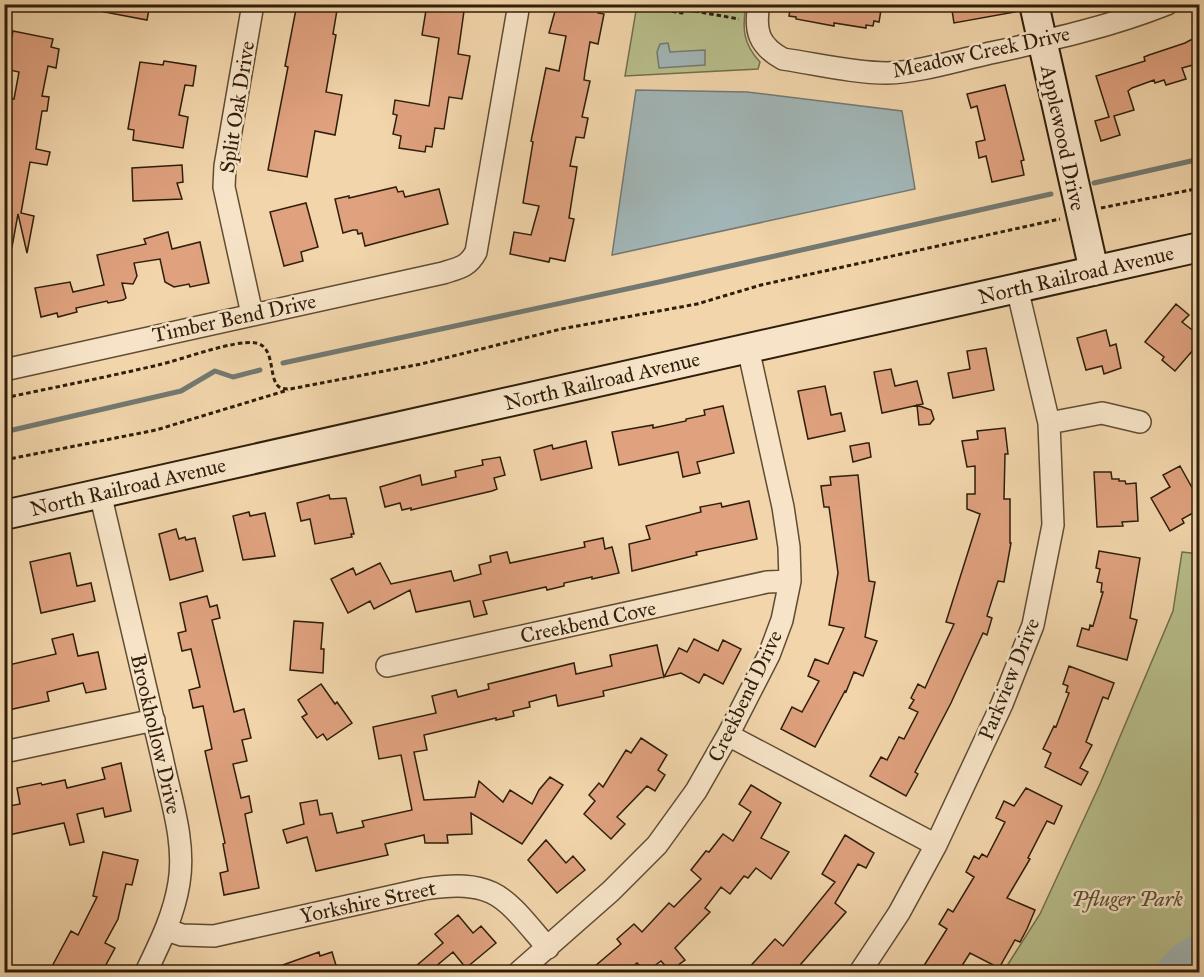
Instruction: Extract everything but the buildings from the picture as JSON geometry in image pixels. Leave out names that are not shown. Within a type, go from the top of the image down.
[{"type":"street","name":"Split Oak Drive","points":[[252,314],[224,186],[225,166],[254,4]]},
{"type":"street","name":"Timber Bend Drive","points":[[4,370],[443,273],[471,262],[476,252],[519,4]]},
{"type":"street","name":"Meadow Creek Drive","points":[[759,4],[758,29],[762,42],[771,52],[783,58],[891,73],[925,68],[1042,42],[1127,20],[1167,4]]},
{"type":"street","name":"Applewood Drive","points":[[1034,4],[1094,271]]},
{"type":"street","name":"North Railroad Avenue","points":[[4,515],[1200,247]]},
{"type":"street","name":"Parkview Drive","points":[[860,972],[899,913],[936,845],[1002,704],[1033,625],[1053,525],[1049,423],[1017,288]]},
{"type":"street","name":"Creekbend Drive","points":[[519,972],[548,948],[657,845],[696,791],[728,735],[769,655],[782,620],[790,581],[789,547],[783,507],[748,348]]},
{"type":"street","points":[[1049,423],[1102,413],[1140,422]]},
{"type":"street","name":"Brookhollow Drive","points":[[100,493],[154,720],[181,855],[180,882],[167,930],[146,972]]},
{"type":"street","name":"Creekbend Cove","points":[[387,666],[766,582],[790,581]]},
{"type":"street","points":[[4,752],[154,720]]},
{"type":"street","points":[[728,735],[936,845]]},
{"type":"street","name":"Yorkshire Street","points":[[167,930],[182,935],[214,936],[424,889],[466,885],[484,888],[497,894],[518,913],[548,948]]},
{"type":"path","points":[[668,11],[669,4]]},
{"type":"path","points":[[694,11],[695,4]]},
{"type":"path","points":[[657,9],[682,13],[682,9],[741,20]]},
{"type":"path","points":[[1097,208],[1200,188]]},
{"type":"path","points":[[4,460],[156,430],[290,389],[421,364],[561,329],[697,304],[761,285],[1064,218]]},
{"type":"path","points":[[4,398],[160,365],[214,349],[252,342],[260,344],[268,353],[276,384],[280,388],[290,389]]},
{"type":"green space","points":[[637,5],[746,5],[745,35],[750,49],[760,62],[758,69],[625,76]]},
{"type":"green space","name":"Pfluger Park","points":[[1182,552],[1200,554],[1199,972],[1003,972],[1040,914],[1100,784],[1173,611]]},
{"type":"shaded area","points":[[668,43],[670,52],[705,50],[705,65],[659,68],[657,52],[660,44]]},
{"type":"shaded area","points":[[636,90],[747,92],[902,111],[915,189],[612,255]]},
{"type":"waterway","points":[[1094,183],[1200,159]]},
{"type":"waterway","points":[[283,363],[1051,194]]},
{"type":"waterway","points":[[4,432],[181,391],[215,371],[233,377],[260,370]]},
{"type":"waterway","points":[[1170,972],[1182,959],[1200,947]]}]
